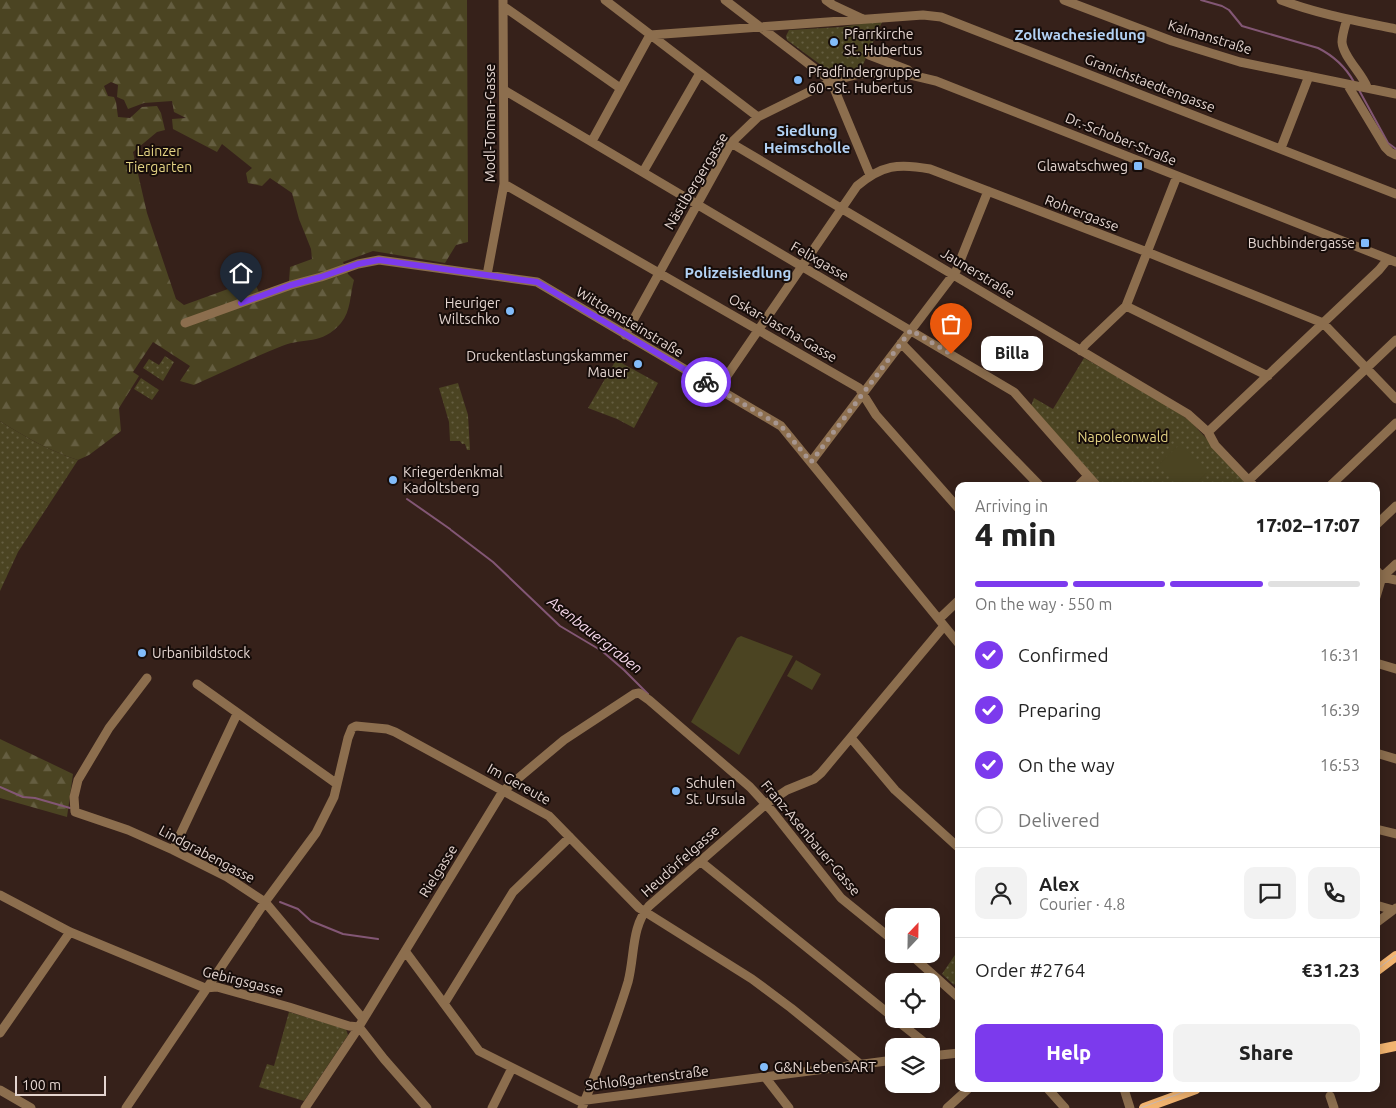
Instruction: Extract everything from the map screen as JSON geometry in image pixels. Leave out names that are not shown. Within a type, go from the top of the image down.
[{"type":"main road","points":[[1380,968],[1396,956]]},
{"type":"main road","points":[[1380,1049],[1396,1046]]},
{"type":"main road","points":[[1148,1107],[1188,1092]]},
{"type":"street","points":[[605,0],[758,118]]},
{"type":"street","points":[[725,0],[831,81],[870,175]]},
{"type":"street","points":[[826,0],[833,6],[865,20]]},
{"type":"street","name":"Kalmanstraße","points":[[1064,0],[1172,41],[1240,62],[1396,94]]},
{"type":"street","points":[[1281,0],[1347,19],[1396,29]]},
{"type":"street","points":[[503,3],[620,88]]},
{"type":"street","name":"Modl-Toman-Gasse","points":[[487,275],[504,184],[503,3]]},
{"type":"street","name":"Granichstaedtengasse","points":[[650,35],[923,15],[941,17],[1396,194]]},
{"type":"street","points":[[1347,19],[1342,43],[1353,64],[1364,79],[1356,85],[1385,147],[1396,155]]},
{"type":"street","points":[[592,141],[650,35]]},
{"type":"street","points":[[869,55],[936,81]]},
{"type":"street","name":"Dr.-Schober-Straße","points":[[831,81],[879,72],[898,72],[936,81],[1392,260]]},
{"type":"street","points":[[643,172],[700,73]]},
{"type":"street","points":[[1281,148],[1309,76]]},
{"type":"street","name":"Nästlbergergasse","points":[[625,335],[731,142],[758,118],[831,81]]},
{"type":"street","name":"Felixgasse","points":[[504,90],[1014,392],[1093,482]]},
{"type":"street","name":"Jaunerstraße","points":[[731,142],[1188,414],[1208,432],[1215,445],[1251,482]]},
{"type":"street","name":"Rohrergasse","points":[[718,389],[857,186],[870,175],[884,168],[898,165],[930,169],[1148,252],[1323,322]]},
{"type":"street","points":[[1081,351],[1126,306],[1177,176]]},
{"type":"street","name":"Oskar-Jascha-Gasse","points":[[504,184],[859,388],[876,415],[955,504]]},
{"type":"street","points":[[811,462],[956,271],[988,191]]},
{"type":"street","name":"Wittgensteinstraße","points":[[185,323],[291,285],[379,260],[537,282],[781,426],[955,639]]},
{"type":"street","points":[[1208,432],[1323,322],[1392,260]]},
{"type":"street","points":[[1126,306],[1268,376]]},
{"type":"street","points":[[1323,322],[1396,399]]},
{"type":"street","points":[[1253,482],[1396,340]]},
{"type":"street","points":[[901,343],[1036,482]]},
{"type":"street","points":[[1334,482],[1396,423]]},
{"type":"street","points":[[1082,482],[1088,476]]},
{"type":"street","points":[[1380,521],[1396,506]]},
{"type":"street","points":[[1380,573],[1396,564]]},
{"type":"street","points":[[1380,574],[1396,580]]},
{"type":"street","name":"Heudörfelgasse","points":[[583,1104],[628,983],[636,932],[641,915],[766,804],[787,790],[818,776],[851,738],[955,605]]},
{"type":"street","points":[[1380,664],[1396,669]]},
{"type":"street","name":"Lindgrabengasse","points":[[147,678],[109,728],[78,780],[74,797],[75,812],[128,830],[173,850],[227,877],[265,902],[361,1023]]},
{"type":"street","points":[[126,1108],[205,988],[316,833],[334,797],[337,784],[197,684]]},
{"type":"street","name":"Rielgasse","points":[[305,1108],[361,1023],[503,791],[564,740],[634,694],[639,693]]},
{"type":"street","name":"Franz-Asenbauer-Gasse","points":[[639,693],[744,782],[766,804],[841,898],[885,934]]},
{"type":"street","points":[[173,850],[237,714]]},
{"type":"street","name":"Im Gereute","points":[[337,784],[348,738],[353,727],[391,730],[549,816],[624,893],[645,911],[752,979],[860,1064]]},
{"type":"street","points":[[851,738],[895,790],[955,844]]},
{"type":"street","points":[[1380,754],[1396,759]]},
{"type":"street","points":[[1380,830],[1396,834]]},
{"type":"street","points":[[444,1004],[513,892],[570,837]]},
{"type":"street","points":[[700,861],[885,1011]]},
{"type":"street","name":"Gebirgsgasse","points":[[0,895],[70,932],[205,988],[217,987],[349,1026],[361,1023]]},
{"type":"street","points":[[1380,906],[1395,909]]},
{"type":"street","points":[[1380,920],[1395,909]]},
{"type":"street","points":[[0,1033],[70,932]]},
{"type":"street","name":"Schloßgartenstraße","points":[[405,951],[480,1051],[583,1104],[885,1061]]},
{"type":"street","points":[[920,963],[955,994]]},
{"type":"street","points":[[361,1023],[384,1059],[427,1108]]},
{"type":"street","points":[[906,1028],[919,1038]]},
{"type":"street","points":[[940,1055],[955,1054]]},
{"type":"street","points":[[492,1108],[512,1068]]},
{"type":"street","points":[[765,1077],[789,1108]]},
{"type":"street","points":[[0,1090],[31,1108]]},
{"type":"street","points":[[948,1108],[965,1092]]},
{"type":"street","points":[[1051,1092],[1065,1108]]},
{"type":"street","points":[[1125,1092],[1130,1108]]},
{"type":"street","points":[[1330,1096],[1334,1108]]},
{"type":"green space","name":"Lainzer Tiergarten","points":[[0,0],[467,0],[468,242],[456,245],[445,263],[373,251],[343,262],[348,274],[354,280],[347,313],[334,330],[320,338],[282,346],[194,385],[180,381],[190,366],[153,342],[133,372],[139,376],[119,408],[121,431],[89,455],[78,460],[38,443],[0,421]],"holes":[[[111,82],[118,85],[117,97],[124,100],[128,109],[144,103],[172,101],[174,112],[186,118],[172,119],[173,129],[217,152],[222,144],[252,168],[246,173],[248,183],[262,186],[270,178],[292,193],[299,219],[311,249],[312,259],[290,267],[289,282],[259,292],[251,280],[244,282],[244,286],[239,285],[184,305],[176,299],[147,213],[133,152],[157,132],[165,130],[161,113],[157,106],[142,107],[130,118],[118,117],[114,97],[108,96],[104,86]]]},
{"type":"green space","points":[[883,20],[861,69],[842,72],[829,71],[787,40],[786,36],[789,30],[842,27]]},
{"type":"green space","points":[[165,356],[174,362],[163,381],[143,368],[149,359],[159,365]]},
{"type":"green space","name":"Napoleonwald","points":[[1084,358],[1163,402],[1190,421],[1247,482],[1098,482],[1031,406],[1034,398],[1053,409]]},
{"type":"green space","points":[[616,360],[658,383],[634,428],[588,408]]},
{"type":"green space","points":[[141,378],[159,390],[152,400],[134,389]]},
{"type":"green space","points":[[458,383],[468,415],[470,450],[467,450],[465,444],[462,444],[460,441],[450,441],[449,422],[439,388]]},
{"type":"green space","points":[[0,421],[38,443],[78,460],[18,552],[0,591]]},
{"type":"green space","points":[[1180,444],[1208,472],[1197,482],[1175,482],[1158,465]]},
{"type":"green space","points":[[741,636],[793,656],[739,755],[691,722],[737,638]]},
{"type":"green space","points":[[796,660],[821,674],[812,690],[787,676]]},
{"type":"green space","points":[[0,739],[73,774],[67,817],[0,798]]},
{"type":"green space","points":[[955,955],[954,985],[942,974]]},
{"type":"green space","points":[[289,1012],[346,1029],[348,1035],[304,1101],[259,1087],[267,1064],[274,1066]]},
{"type":"waterway","points":[[1201,0],[1229,10],[1242,26],[1318,48],[1339,62],[1354,82]]},
{"type":"waterway","points":[[1359,90],[1388,143],[1396,149]]},
{"type":"waterway","name":"Asenbauergraben","points":[[407,499],[450,529]]},
{"type":"waterway","name":"Asenbauergraben","points":[[451,530],[493,562],[560,626],[602,651],[648,694]]},
{"type":"waterway","points":[[0,787],[23,797],[35,798],[70,808]]},
{"type":"waterway","points":[[280,902],[298,909],[311,921],[343,934],[378,939]]},
{"type":"tram line","points":[[1380,967],[1396,955]]},
{"type":"tram line","points":[[1140,1108],[1184,1092]]},
{"type":"way so far","points":[[706,382],[781,426],[811,462],[911,330],[951,354]]},
{"type":"place","name":"Pfarrkirche St. Hubertus","points":[[834,42]]},
{"type":"place","name":"Pfadfindergruppe 60 - St. Hubertus","points":[[798,80]]},
{"type":"place","name":"Glawatschweg","points":[[1138,166]]},
{"type":"place","name":"Buchbindergasse","points":[[1365,243]]},
{"type":"place","name":"Heuriger Wiltschko","points":[[510,311]]},
{"type":"place","name":"Billa","points":[[951,354]]},
{"type":"place","name":"Druckentlastungskammer Mauer","points":[[638,364]]},
{"type":"place","name":"Kriegerdenkmal Kadoltsberg","points":[[393,480]]},
{"type":"place","name":"Urbanibildstock","points":[[142,653]]},
{"type":"place","name":"Schulen St. Ursula","points":[[676,791]]},
{"type":"place","name":"G&N LebensART","points":[[764,1067]]},
{"type":"district","name":"Zollwachesiedlung","points":[[1080,35]]},
{"type":"district","name":"Siedlung Heimscholle","points":[[807,140]]},
{"type":"district","name":"Polizeisiedlung","points":[[738,273]]},
{"type":"route","points":[[241,303],[358,264],[379,260],[537,282],[706,382]]}]
